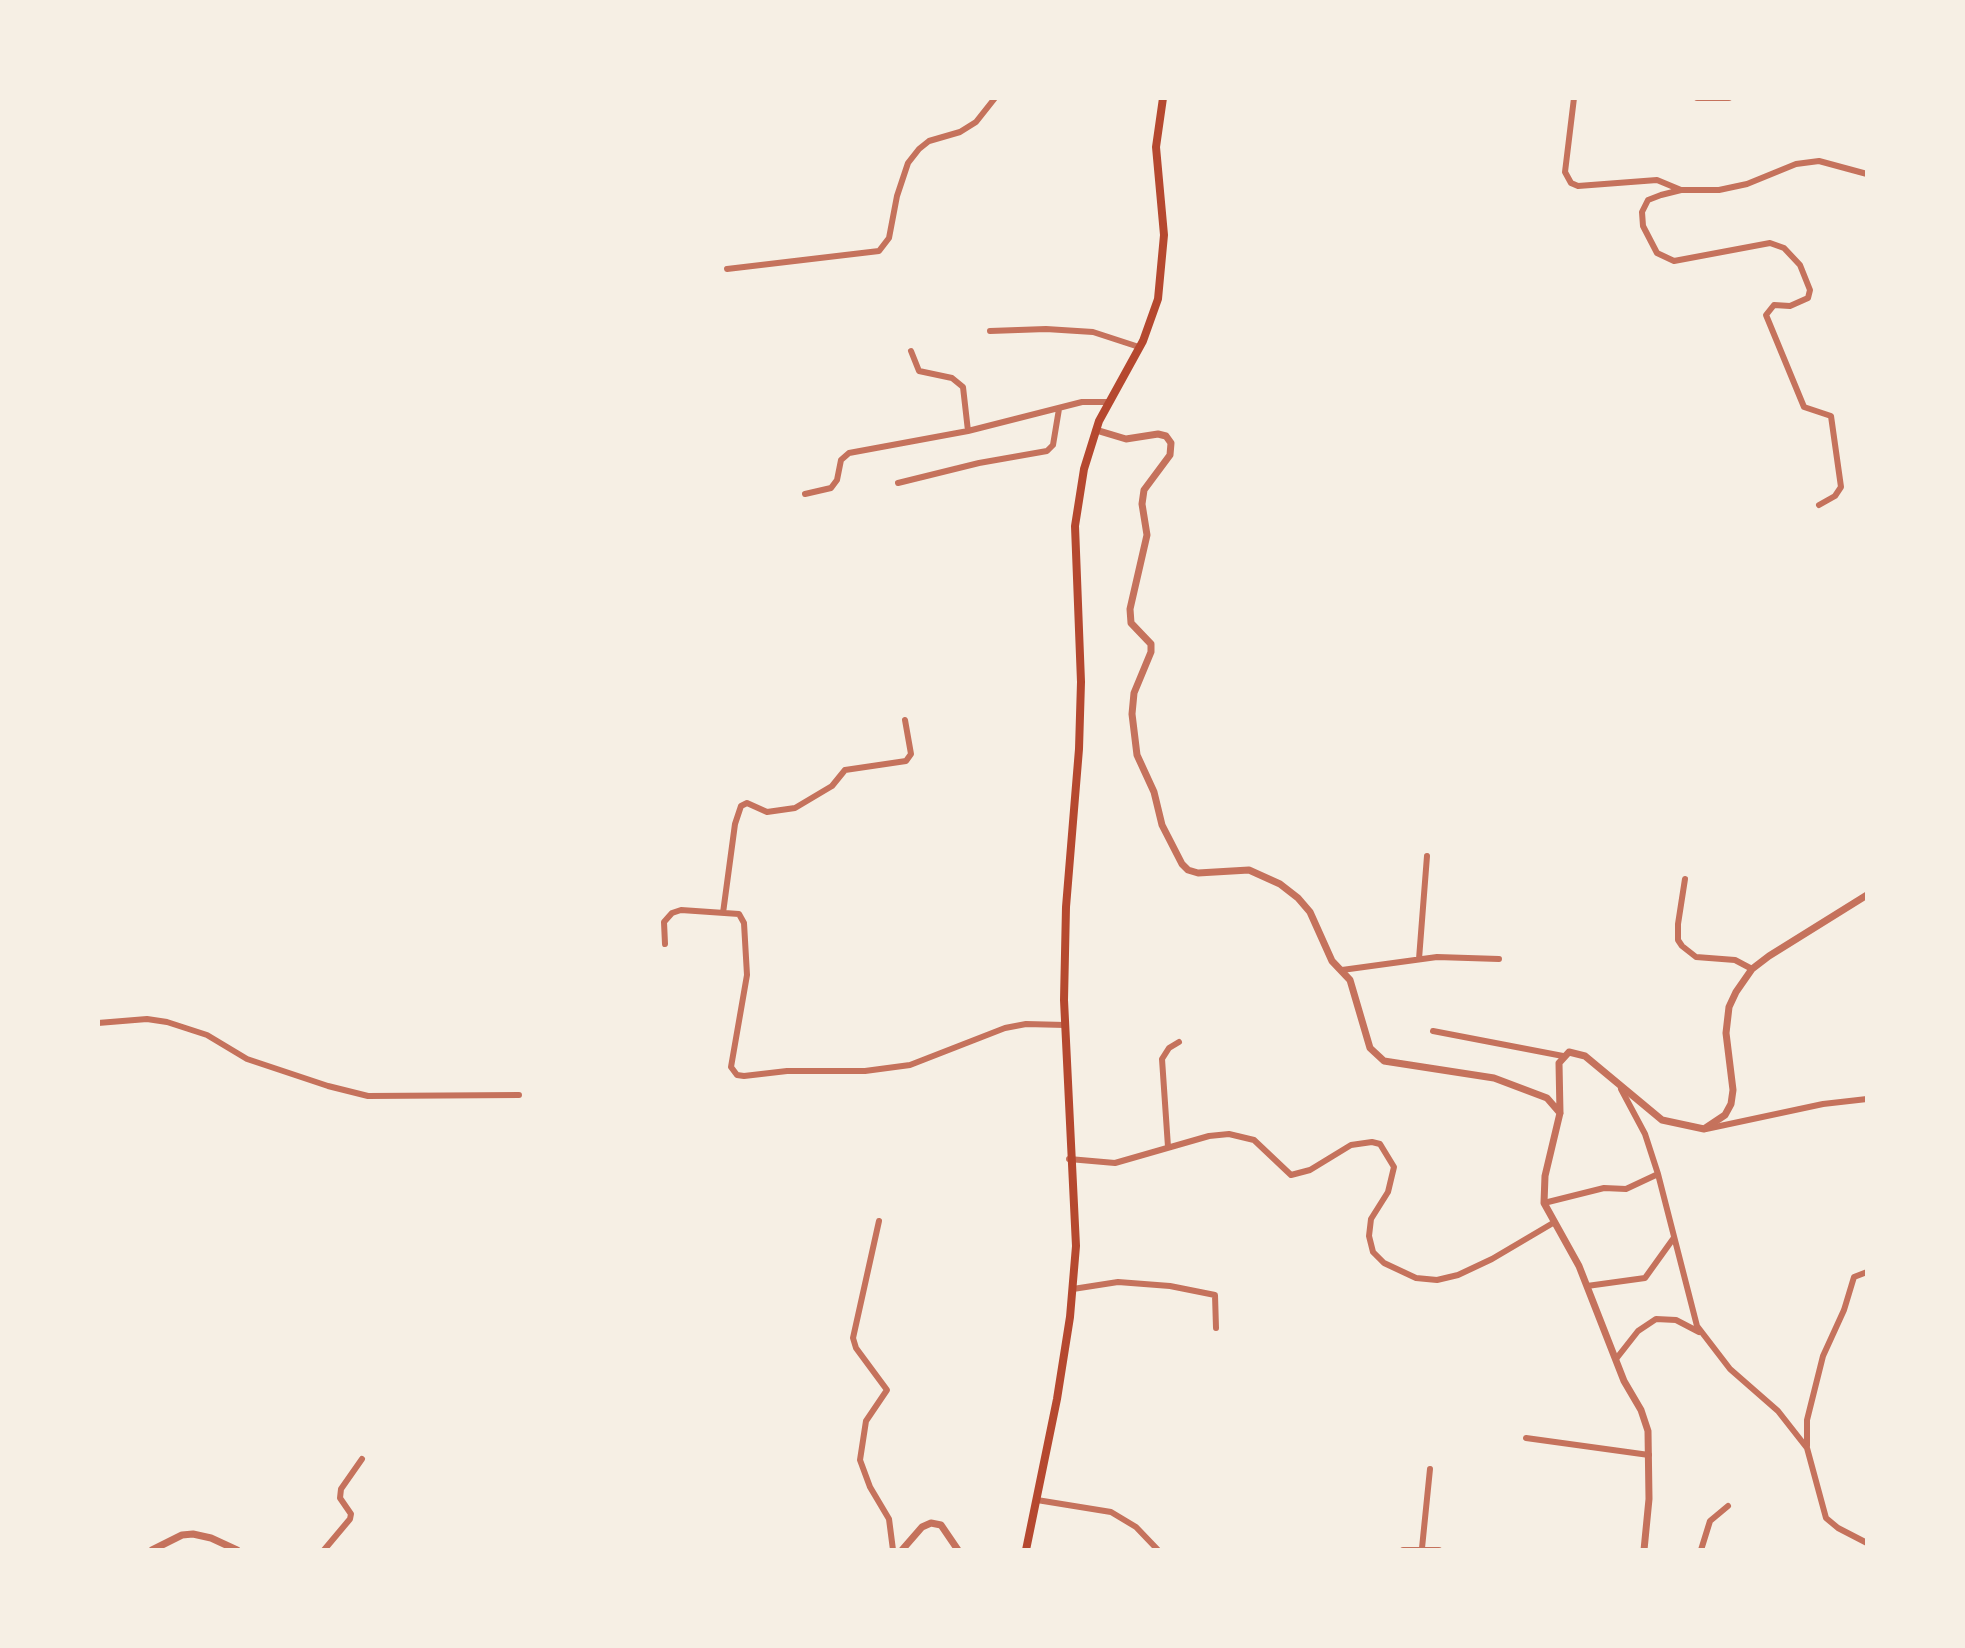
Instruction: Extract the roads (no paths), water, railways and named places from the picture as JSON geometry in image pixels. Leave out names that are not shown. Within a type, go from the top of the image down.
[{"type":"main road","points":[[1026,1550],[1058,1399],[1073,1289],[1076,1220],[1069,1159],[1065,1025],[1066,907],[1080,709],[1075,526],[1084,469],[1096,430],[1154,315],[1164,257],[1156,146],[1163,98]]},
{"type":"street","points":[[727,269],[880,251],[889,238],[897,196],[908,163],[929,141],[960,132],[975,122],[995,98]]},
{"type":"street","points":[[1574,98],[1565,172],[1571,183],[1578,186],[1657,180],[1681,190]]},
{"type":"street","points":[[1697,98],[1729,98]]},
{"type":"street","points":[[1819,505],[1835,496],[1841,488],[1831,416],[1804,407],[1766,315],[1774,305],[1790,306],[1808,298],[1810,290],[1800,265],[1784,248],[1770,243],[1674,261],[1657,253],[1643,226],[1642,212],[1648,200],[1681,190],[1728,188],[1746,184],[1796,164],[1819,160],[1867,174]]},
{"type":"street","points":[[990,331],[1046,328],[1093,332],[1139,347]]},
{"type":"street","points":[[911,351],[919,371],[953,378],[963,387],[968,431]]},
{"type":"street","points":[[804,494],[831,488],[837,480],[841,460],[849,453],[968,431],[1096,400],[1108,402]]},
{"type":"street","points":[[898,484],[979,463],[1048,451],[1053,445],[1059,409]]},
{"type":"street","points":[[1096,430],[1126,439],[1158,434],[1166,436],[1171,443],[1170,455],[1144,490],[1142,503],[1147,534],[1130,609],[1135,631],[1151,645],[1134,692],[1132,733],[1137,755],[1154,792],[1162,825],[1182,864],[1188,870],[1212,873],[1249,870],[1280,884],[1298,898],[1310,912],[1332,961],[1350,980],[1370,1048],[1384,1061],[1494,1078],[1547,1098],[1560,1113]]},
{"type":"street","points":[[723,913],[735,824],[741,806],[747,803],[767,812],[787,810],[832,786],[845,770],[906,761],[911,754],[905,720]]},
{"type":"street","points":[[1419,959],[1427,856]]},
{"type":"street","points":[[1685,879],[1678,924],[1678,940],[1682,946],[1696,957],[1735,960],[1752,969]]},
{"type":"street","points":[[1704,1129],[1725,1115],[1731,1104],[1733,1090],[1726,1033],[1729,1007],[1752,969],[1867,895]]},
{"type":"street","points":[[665,944],[664,922],[672,913],[681,910],[739,914],[746,945],[743,1011],[731,1067],[737,1075],[866,1071],[910,1065],[1005,1028],[1026,1024],[1065,1025]]},
{"type":"street","points":[[1342,970],[1419,959],[1499,959]]},
{"type":"street","points":[[98,1023],[147,1019],[167,1022],[207,1035],[247,1059],[328,1086],[368,1096],[519,1095]]},
{"type":"street","points":[[1433,1031],[1563,1056],[1576,1052],[1600,1066],[1662,1120],[1704,1129],[1823,1104],[1867,1099]]},
{"type":"street","points":[[1168,1147],[1162,1059],[1169,1048],[1179,1042]]},
{"type":"street","points":[[1563,1056],[1558,1070],[1560,1113],[1545,1176],[1544,1203],[1553,1223],[1566,1240],[1587,1286],[1648,1431],[1649,1499],[1644,1550]]},
{"type":"street","points":[[1614,1079],[1630,1101],[1658,1174],[1691,1310],[1700,1333],[1730,1369],[1778,1411],[1807,1448]]},
{"type":"street","points":[[1069,1159],[1115,1163],[1209,1136],[1245,1135],[1263,1147],[1290,1175],[1310,1170],[1351,1144],[1380,1144],[1394,1167],[1388,1192],[1371,1219],[1368,1236],[1373,1252],[1384,1264],[1416,1278],[1437,1280],[1458,1275],[1492,1259],[1553,1223]]},
{"type":"street","points":[[1544,1203],[1604,1188],[1626,1189],[1658,1174]]},
{"type":"street","points":[[879,1221],[853,1338],[856,1348],[887,1390],[866,1421],[860,1460],[870,1487],[889,1519],[893,1550]]},
{"type":"street","points":[[1587,1286],[1644,1278],[1673,1239]]},
{"type":"street","points":[[1867,1272],[1854,1277],[1844,1310],[1823,1356],[1807,1420],[1807,1448],[1826,1518],[1838,1528],[1867,1543]]},
{"type":"street","points":[[1073,1289],[1118,1282],[1170,1286],[1215,1295],[1216,1328]]},
{"type":"street","points":[[1616,1359],[1638,1331],[1656,1318],[1676,1321],[1700,1333]]},
{"type":"street","points":[[1526,1438],[1649,1455]]},
{"type":"street","points":[[324,1550],[350,1519],[351,1514],[340,1498],[341,1489],[362,1459]]},
{"type":"street","points":[[1422,1548],[1430,1469]]},
{"type":"street","points":[[1037,1500],[1111,1512],[1136,1527],[1158,1550]]},
{"type":"street","points":[[1701,1550],[1710,1521],[1728,1506]]},
{"type":"street","points":[[902,1550],[922,1527],[931,1523],[941,1525],[958,1550]]},
{"type":"street","points":[[152,1550],[182,1535],[193,1534],[211,1538],[237,1550]]},
{"type":"street","points":[[1403,1550],[1439,1550]]}]
